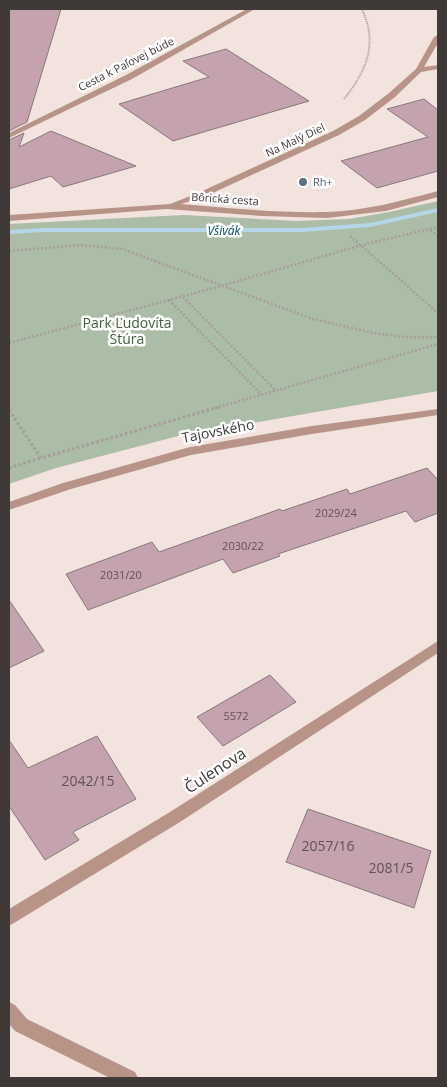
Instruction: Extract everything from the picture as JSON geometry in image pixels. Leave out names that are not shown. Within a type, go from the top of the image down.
[{"type":"street","name":"Cesta k Paľovej búde","points":[[9,136],[129,77],[252,9]]},
{"type":"street","name":"Na Malý Diel","points":[[166,206],[201,196],[336,133],[362,118],[392,95],[419,70],[438,36]]},
{"type":"street","points":[[419,70],[438,67]]},
{"type":"street","name":"Bôrická cesta","points":[[9,218],[166,206],[262,214],[326,216],[386,208],[438,194]]},
{"type":"street","name":"Tajovského","points":[[9,506],[67,486],[190,451],[312,430],[438,412]]},
{"type":"street","name":"Čulenova","points":[[9,918],[175,817],[438,646]]},
{"type":"street","points":[[9,1011],[21,1025],[129,1078]]},
{"type":"path","points":[[341,102],[346,98],[367,62],[372,42],[370,24],[362,9]]},
{"type":"path","points":[[9,343],[221,286],[362,245],[438,227]]},
{"type":"path","points":[[430,230],[438,236]]},
{"type":"path","points":[[344,231],[438,312]]},
{"type":"path","points":[[9,251],[71,245],[124,249],[304,317],[342,328],[386,336],[438,337]]},
{"type":"path","points":[[182,296],[276,391]]},
{"type":"path","points":[[169,300],[262,395]]},
{"type":"path","points":[[9,468],[438,344]]},
{"type":"path","points":[[9,410],[41,458]]},
{"type":"green space","name":"Park Ľudovíta Štúra","points":[[438,201],[438,391],[182,435],[56,468],[9,484],[9,224],[183,215],[297,221],[349,219]]},
{"type":"building","points":[[9,9],[61,9],[27,122],[9,131]]},
{"type":"building","points":[[226,49],[309,101],[173,141],[119,104],[209,77],[183,61]]},
{"type":"building","points":[[424,99],[438,110],[438,171],[377,188],[341,161],[428,137],[387,109]]},
{"type":"building","points":[[51,131],[136,166],[63,187],[51,176],[9,189],[9,140],[24,133],[19,147]]},
{"type":"building","points":[[427,468],[438,480],[438,513],[415,522],[406,511],[278,554],[280,556],[233,573],[223,559],[88,610],[66,574],[152,542],[159,552],[280,509],[282,511],[347,489],[350,494]]},
{"type":"building","points":[[9,600],[44,651],[9,668]]},
{"type":"building","points":[[270,675],[296,702],[223,746],[197,717]]},
{"type":"building","points":[[97,736],[136,799],[73,832],[79,840],[45,860],[9,806],[9,740],[28,768]]},
{"type":"building","points":[[308,809],[431,851],[414,908],[286,862]]},
{"type":"waterway","name":"Všivák","points":[[9,232],[43,230],[303,230],[370,225],[438,210]]},
{"type":"place","name":"Rh+","points":[[303,182]]}]
